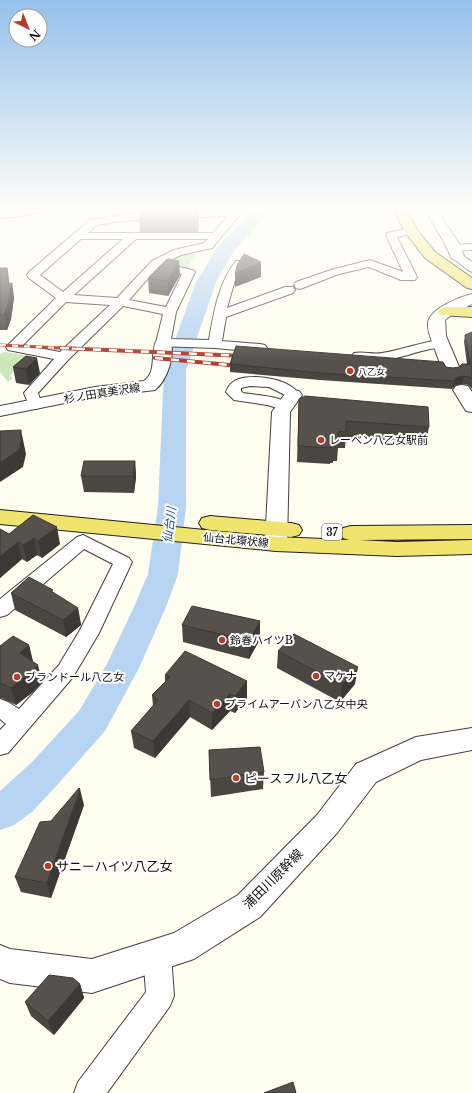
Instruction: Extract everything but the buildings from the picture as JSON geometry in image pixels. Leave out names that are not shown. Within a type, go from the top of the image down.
[{"type":"main road","points":[[432,259],[434,265],[472,298]]},
{"type":"main road","points":[[435,259],[472,286]]},
{"type":"main road","points":[[445,312],[472,312]]},
{"type":"main road","name":"仙台北環状線","points":[[0,505],[146,525]]},
{"type":"main road","name":"仙台北環状線","points":[[0,517],[146,525],[276,536],[391,549],[472,547]]},
{"type":"main road","name":"仙台北環状線","points":[[276,536],[304,531],[369,533],[472,532]]},
{"type":"street","points":[[52,259],[33,275],[63,298],[125,303],[170,312]]},
{"type":"street","points":[[63,357],[13,347],[63,298],[107,259]]},
{"type":"street","points":[[34,405],[85,345],[125,303],[156,263],[164,259]]},
{"type":"street","points":[[220,315],[335,272],[370,263],[405,277],[411,277],[402,259]]},
{"type":"street","points":[[463,259],[472,268]]},
{"type":"street","points":[[211,344],[230,278],[240,263]]},
{"type":"street","points":[[34,405],[31,393],[63,357],[164,268],[190,272],[170,312],[168,344],[211,344],[270,349]]},
{"type":"street","points":[[451,369],[435,324],[437,319],[445,312],[472,298]]},
{"type":"street","name":"杉ノ田真美沢線","points":[[0,411],[95,392],[149,386],[154,383],[158,377],[168,344]]},
{"type":"street","points":[[350,355],[381,358],[431,344],[441,344]]},
{"type":"street","points":[[462,390],[472,408]]},
{"type":"street","points":[[276,536],[281,412],[289,400]]},
{"type":"street","points":[[0,610],[83,541],[123,562],[89,633],[66,671],[0,746]]},
{"type":"street","points":[[0,708],[21,722]]},
{"type":"street","name":"浦田川原幹線","points":[[0,962],[10,966],[92,976],[182,947],[249,906],[327,824],[366,773],[416,749],[472,739]]},
{"type":"street","points":[[89,1093],[160,996],[157,955]]},
{"type":"green space","points":[[172,259],[193,259],[188,270],[160,266]]},
{"type":"green space","points":[[4,352],[30,356],[9,376],[13,378],[8,382],[0,372],[0,354]]},
{"type":"waterway","name":"仙台川","points":[[0,813],[18,800],[45,773],[92,721],[122,668],[150,607],[163,574],[172,507],[175,370],[206,282],[219,259]]},
{"type":"railway","points":[[0,345],[80,349]]},
{"type":"railway","points":[[61,348],[244,356]]},
{"type":"railway","points":[[155,358],[240,366]]},
{"type":"place","name":"八乙女","points":[[350,371]]},
{"type":"place","name":"レーベン八乙女駅前","points":[[321,440]]},
{"type":"place","name":"鈴春ハイツB","points":[[222,640]]},
{"type":"place","name":"マケナ","points":[[316,676]]},
{"type":"place","name":"ブランドール八乙女","points":[[17,677]]},
{"type":"place","name":"プライムアーバン八乙女中央","points":[[217,704]]},
{"type":"place","name":"ピースフル八乙女","points":[[236,778]]},
{"type":"place","name":"サニーハイツ八乙女","points":[[48,866]]}]
